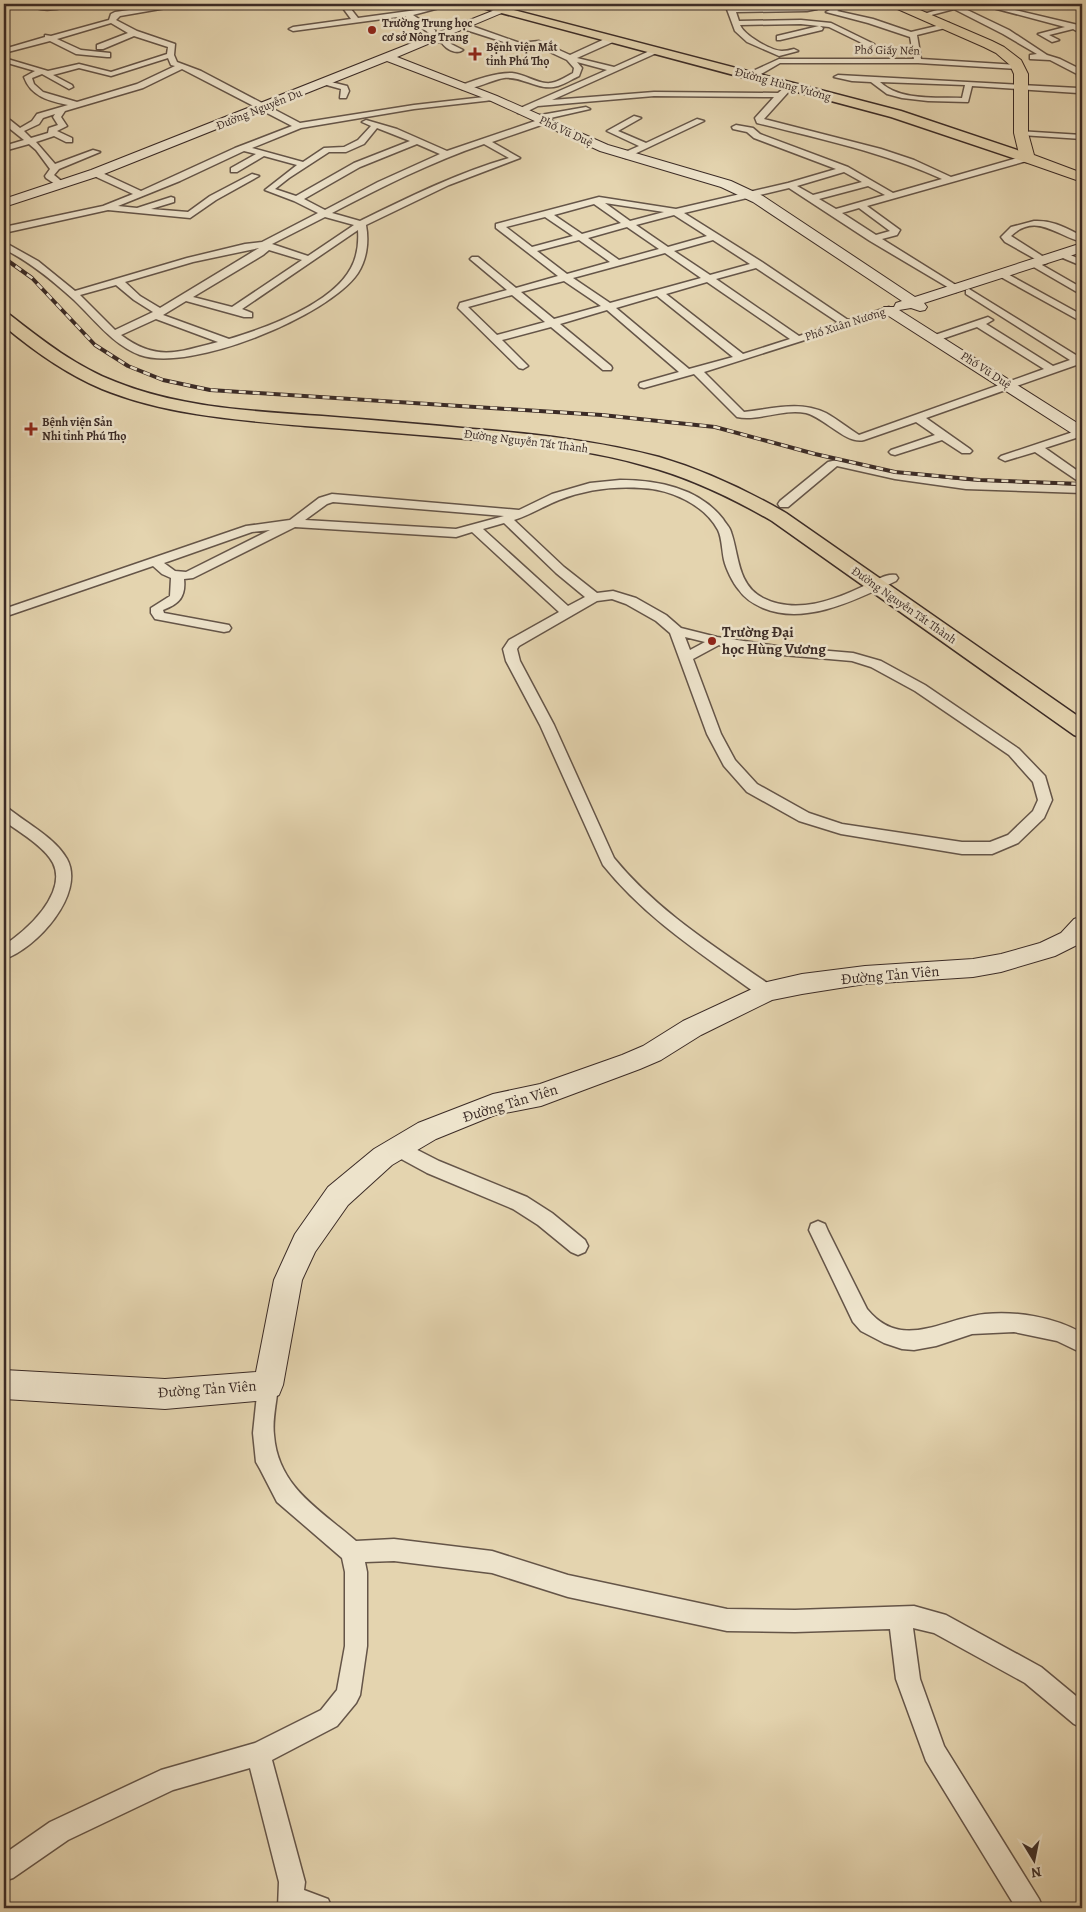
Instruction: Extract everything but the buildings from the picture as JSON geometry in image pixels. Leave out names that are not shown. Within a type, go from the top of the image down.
[{"type":"highway","points":[[897,4],[988,44],[1019,60],[1021,133],[1026,155]]},
{"type":"highway","name":"Đường Hùng Vương","points":[[1026,155],[1082,172]]},
{"type":"highway","name":"Đường Hùng Vương","points":[[1026,155],[1082,178]]},
{"type":"main road","name":"Đường Hùng Vương","points":[[479,4],[504,8],[905,111],[1026,155]]},
{"type":"main road","name":"Đường Hùng Vương","points":[[504,8],[657,51],[749,71],[789,86],[930,124],[1026,155]]},
{"type":"main road","name":"Đường Nguyễn Tất Thành","points":[[4,315],[46,352],[62,362],[111,386],[148,399],[242,415],[584,442],[645,450],[690,462],[723,474],[784,504],[884,582],[1082,730]]},
{"type":"main road","name":"Đường Nguyễn Tất Thành","points":[[584,442],[678,469],[751,500],[884,582],[1082,710]]},
{"type":"street","points":[[32,4],[40,7],[69,4]]},
{"type":"street","points":[[112,4],[126,12]]},
{"type":"street","points":[[4,51],[112,20],[114,16],[126,12],[185,4]]},
{"type":"street","points":[[343,4],[357,21]]},
{"type":"street","points":[[293,29],[357,21],[451,4]]},
{"type":"street","points":[[799,50],[779,57],[750,40],[740,31],[730,7],[807,9],[814,7],[813,4]]},
{"type":"street","points":[[846,4],[830,12],[870,21],[912,35],[946,25]]},
{"type":"street","points":[[924,15],[967,4]]},
{"type":"street","points":[[982,4],[1079,27],[1082,32]]},
{"type":"street","name":"Đường Nguyễn Du","points":[[4,203],[95,173],[326,82],[504,8]]},
{"type":"street","points":[[838,76],[969,82],[1021,86],[1082,94],[1081,74],[1056,58],[1043,56],[1006,32],[977,17],[952,8]]},
{"type":"street","points":[[406,13],[432,32],[434,38],[445,41],[448,46],[459,50]]},
{"type":"street","points":[[112,20],[120,27],[172,46],[170,54],[174,63],[299,126]]},
{"type":"street","points":[[737,23],[802,22],[831,25],[870,44],[863,50]]},
{"type":"street","points":[[780,38],[831,25]]},
{"type":"street","points":[[463,26],[520,44],[536,43],[568,57],[615,70]]},
{"type":"street","points":[[41,48],[120,27]]},
{"type":"street","points":[[1055,40],[1042,34],[1079,27]]},
{"type":"street","points":[[100,47],[134,33]]},
{"type":"street","points":[[912,35],[918,61]]},
{"type":"street","points":[[48,37],[79,52],[107,55]]},
{"type":"street","points":[[550,59],[568,57],[612,39]]},
{"type":"street","points":[[854,50],[872,50]]},
{"type":"street","points":[[907,50],[915,50]]},
{"type":"street","points":[[520,111],[657,51]]},
{"type":"street","points":[[80,105],[39,93],[32,87],[28,77],[79,66],[111,74],[170,54]]},
{"type":"street","name":"Phố Giấy Nến","points":[[749,71],[779,57],[918,61],[1019,60],[1043,56]]},
{"type":"street","name":"Phố Vũ Duệ","points":[[387,57],[493,98],[604,148],[710,178],[748,195],[752,201],[905,308],[936,338],[1082,432]]},
{"type":"street","points":[[466,87],[484,80],[516,76],[547,87],[576,74],[578,68],[568,57]]},
{"type":"street","points":[[4,60],[44,73],[69,87]]},
{"type":"street","points":[[23,130],[36,122],[40,116],[140,86],[182,66]]},
{"type":"street","points":[[872,79],[882,89],[894,93],[965,105],[969,82]]},
{"type":"street","points":[[326,82],[346,89],[343,96]]},
{"type":"street","points":[[789,86],[759,118],[760,121],[878,151],[911,162],[952,180]]},
{"type":"street","points":[[537,104],[671,93],[779,95]]},
{"type":"street","points":[[4,230],[106,208],[299,126],[493,98]]},
{"type":"street","points":[[74,294],[221,252],[266,246],[326,214],[392,183],[445,154],[541,120],[599,107],[594,99]]},
{"type":"street","points":[[54,133],[52,130],[63,126],[57,117],[62,110]]},
{"type":"street","points":[[374,114],[391,119]]},
{"type":"street","points":[[352,117],[394,131],[462,162]]},
{"type":"street","points":[[637,118],[611,131],[646,146]]},
{"type":"street","points":[[626,155],[700,121]]},
{"type":"street","points":[[4,122],[7,122],[33,141],[54,169]]},
{"type":"street","points":[[361,224],[326,214],[296,199],[269,189],[304,164],[330,149],[342,150],[354,146],[366,138],[376,125]]},
{"type":"street","points":[[394,131],[408,125]]},
{"type":"street","points":[[736,127],[750,130],[756,136],[845,169],[894,197]]},
{"type":"street","points":[[4,149],[54,133],[69,140]]},
{"type":"street","points":[[1021,133],[1082,137]]},
{"type":"street","points":[[296,199],[357,165],[418,141]]},
{"type":"street","points":[[234,310],[361,224],[419,193],[475,167],[516,158],[484,141]]},
{"type":"street","points":[[244,148],[304,164]]},
{"type":"street","points":[[62,184],[49,176],[54,169],[96,152]]},
{"type":"street","points":[[234,170],[264,153]]},
{"type":"street","points":[[836,212],[952,180],[1026,155]]},
{"type":"street","points":[[531,250],[676,212],[790,185],[845,169]]},
{"type":"street","points":[[95,173],[158,204]]},
{"type":"street","points":[[106,208],[179,216],[193,215],[213,198],[255,176]]},
{"type":"street","points":[[812,198],[870,183]]},
{"type":"street","points":[[790,185],[836,212],[873,239],[1005,314],[1080,360]]},
{"type":"street","points":[[134,212],[171,200]]},
{"type":"street","points":[[595,201],[798,340]]},
{"type":"street","points":[[847,324],[759,264],[676,212],[645,205],[595,201],[499,226],[566,278],[610,308],[692,372],[741,415],[796,408],[806,409],[824,416],[856,438],[860,438],[919,419],[1080,360]]},
{"type":"street","points":[[861,206],[894,230],[894,233],[873,239]]},
{"type":"street","points":[[547,214],[619,264]]},
{"type":"street","points":[[1080,291],[1008,240],[1008,234],[1018,226],[1045,222],[1082,239]]},
{"type":"street","points":[[4,245],[37,263],[74,294],[125,344],[159,356],[180,355],[228,342],[288,321],[328,297],[344,284],[357,268],[360,257],[361,224]]},
{"type":"street","points":[[523,366],[463,307],[465,304],[714,237]]},
{"type":"street","points":[[266,246],[309,259]]},
{"type":"street","points":[[114,334],[157,313],[260,253],[266,246]]},
{"type":"street","name":"Phố Xuân Nương","points":[[644,385],[741,358],[847,324],[963,291],[988,286],[1002,274],[1082,247]]},
{"type":"street","points":[[1061,254],[1082,264]]},
{"type":"street","points":[[475,259],[607,368]]},
{"type":"street","points":[[496,339],[660,294],[759,264]]},
{"type":"street","points":[[1002,274],[1082,319]]},
{"type":"street","points":[[119,282],[157,313],[228,342]]},
{"type":"street","points":[[1048,300],[1080,291]]},
{"type":"street","points":[[660,294],[741,358]]},
{"type":"street","points":[[183,297],[248,315]]},
{"type":"street","points":[[936,338],[1005,314]]},
{"type":"street","points":[[978,323],[1054,371]]},
{"type":"street","points":[[919,419],[966,451]]},
{"type":"street","points":[[1005,458],[1082,432]]},
{"type":"street","points":[[895,452],[943,436]]},
{"type":"street","points":[[1035,447],[1082,479]]},
{"type":"street","points":[[784,504],[832,464],[837,463],[895,476],[966,485],[1082,490]]},
{"type":"street","points":[[155,561],[171,575],[177,577],[189,575],[293,523],[323,501],[332,498],[456,533],[506,519],[556,497],[590,487],[643,484],[670,490],[694,499],[714,515],[725,530],[731,563],[744,589],[756,600],[766,605],[787,610],[815,608],[884,582]]},
{"type":"street","points":[[4,613],[250,529],[293,523],[401,516],[523,513]]},
{"type":"street","points":[[506,519],[547,575],[568,612]]},
{"type":"street","points":[[475,529],[547,575],[594,597]]},
{"type":"street","points":[[177,577],[179,592],[173,601],[157,608],[156,613],[160,616],[224,628]]},
{"type":"street","points":[[676,631],[714,734],[729,763],[752,788],[804,818],[841,829],[962,848],[992,848],[1012,839],[1039,814],[1045,800],[1040,780],[1014,752],[920,688],[876,664],[853,657],[783,651],[717,641],[676,631],[661,618],[631,601],[613,595],[594,597],[514,643],[510,649],[513,661],[547,725],[608,861],[622,880],[665,918],[767,992]]},
{"type":"street","points":[[685,658],[717,641]]},
{"type":"street","points":[[4,812],[52,852],[60,862],[63,873],[62,886],[55,906],[27,938],[4,953]]},
{"type":"street","name":"Đường Tản Viên","points":[[4,1385],[166,1394],[268,1385],[288,1280],[306,1243],[338,1196],[383,1157],[427,1131],[494,1105],[541,1094],[631,1062],[652,1053],[692,1028],[767,992],[802,984],[865,975],[973,968],[1001,963],[1047,950],[1069,939],[1082,926]]},
{"type":"street","points":[[398,1148],[433,1167],[520,1203],[545,1219],[578,1246]]},
{"type":"street","points":[[818,1230],[847,1293],[865,1322],[889,1337],[915,1342],[973,1325],[1005,1322],[1042,1328],[1073,1337],[1082,1344]]},
{"type":"street","points":[[4,1869],[59,1831],[170,1779],[258,1754],[329,1718],[348,1695],[356,1646],[356,1572],[352,1552],[285,1494],[267,1462],[263,1433],[268,1385]]},
{"type":"street","points":[[352,1552],[394,1550],[492,1562],[568,1586],[727,1620],[914,1617],[938,1623],[1033,1674],[1082,1716]]},
{"type":"street","points":[[900,1618],[908,1679],[934,1753],[1030,1908]]},
{"type":"street","points":[[258,1754],[292,1882],[291,1903],[319,1908]]},
{"type":"railway","points":[[4,258],[32,278],[95,345],[128,366],[163,380],[210,390],[602,415],[715,427],[815,454],[895,472],[980,480],[1082,484]]},
{"type":"place","name":"Trường Trung học cơ sở Nông Trang","points":[[372,30]]},
{"type":"place","name":"Bệnh viện Mắt tỉnh Phú Thọ","points":[[475,54]]},
{"type":"place","name":"Bệnh viện Sản Nhi tỉnh Phú Thọ","points":[[31,429]]},
{"type":"place","name":"Trường Đại học Hùng Vương","points":[[712,641]]}]
